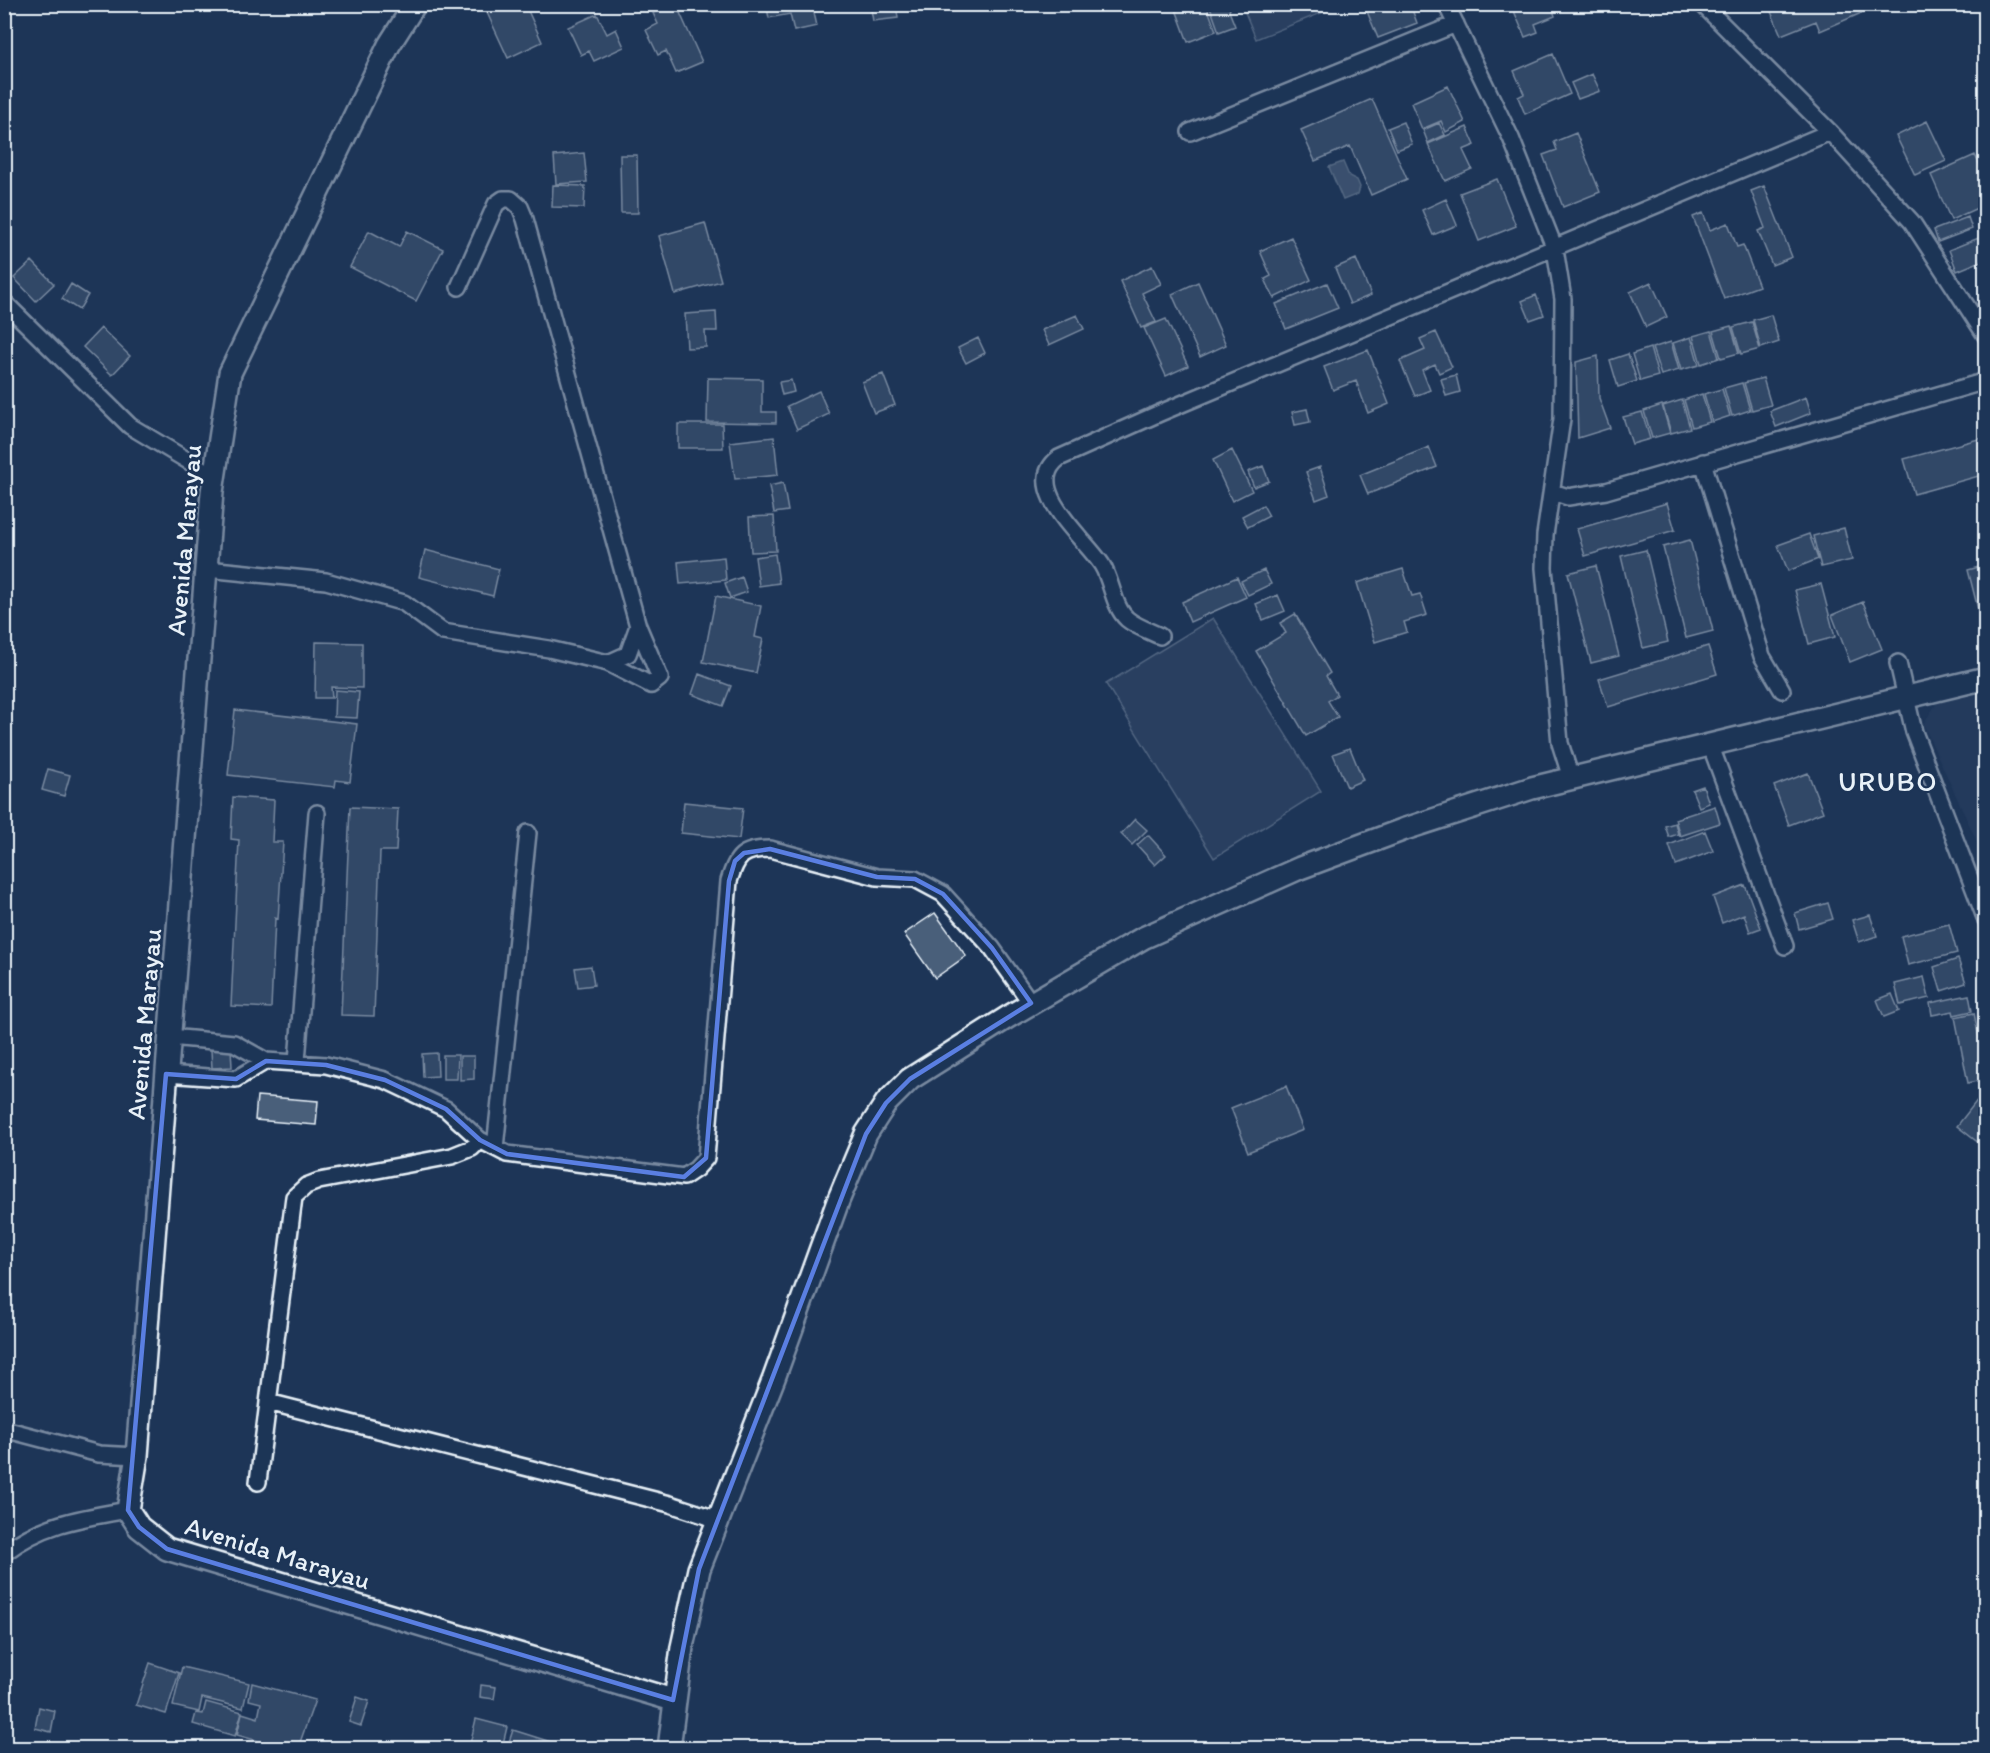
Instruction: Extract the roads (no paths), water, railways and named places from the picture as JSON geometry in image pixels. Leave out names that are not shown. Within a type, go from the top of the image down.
[{"type":"street","name":"Avenida Marayau","points":[[414,4],[389,45],[230,373],[215,477],[137,1456],[128,1510],[140,1527],[168,1549],[673,1700]]},
{"type":"street","points":[[1446,4],[1511,138],[1555,249],[1563,299],[1562,419],[1544,568],[1560,743],[1571,778]]},
{"type":"street","points":[[1702,4],[1830,132],[1912,222],[1986,336]]},
{"type":"street","points":[[1190,132],[1456,24]]},
{"type":"street","points":[[1160,636],[1128,620],[1119,610],[1101,563],[1070,528],[1052,500],[1046,478],[1049,466],[1059,458],[1160,413],[1830,132]]},
{"type":"street","points":[[207,569],[326,581],[404,603],[443,632],[549,649],[608,663],[651,685],[660,678],[638,626],[525,219],[520,207],[511,199],[503,199],[496,204],[459,287]]},
{"type":"street","points":[[4,302],[130,426],[215,477]]},
{"type":"street","points":[[1552,492],[1568,497],[1606,491],[1986,381]]},
{"type":"street","points":[[1703,462],[1762,656],[1782,690]]},
{"type":"street","points":[[608,663],[628,654],[638,626]]},
{"type":"street","points":[[1898,663],[1905,697],[1924,762],[1986,920]]},
{"type":"street","points":[[669,1749],[673,1700],[699,1569],[774,1378],[838,1201],[866,1134],[886,1103],[910,1079],[1143,938],[1300,868],[1405,829],[1571,778],[1986,678]]},
{"type":"street","points":[[1710,744],[1785,946]]},
{"type":"street","points":[[297,1061],[317,813]]},
{"type":"street","points":[[495,1148],[528,833]]},
{"type":"street","points":[[170,1037],[234,1043],[266,1061],[297,1061],[385,1080],[446,1109],[480,1140],[507,1154],[684,1177],[706,1158],[729,881],[735,861],[744,853],[756,849],[770,849],[877,877],[915,879],[943,894],[992,948],[1031,1004]]},
{"type":"street","points":[[166,1074],[236,1079],[266,1061]]},
{"type":"street","points":[[258,1482],[294,1197],[306,1186],[319,1181],[452,1156],[472,1148],[480,1140]]},
{"type":"street","points":[[268,1402],[670,1503],[719,1520]]},
{"type":"street","points":[[4,1428],[99,1454],[137,1456]]},
{"type":"street","points":[[4,1553],[26,1536],[65,1521],[128,1510]]},
{"type":"district","name":"URUBO","points":[[1888,781]]}]
